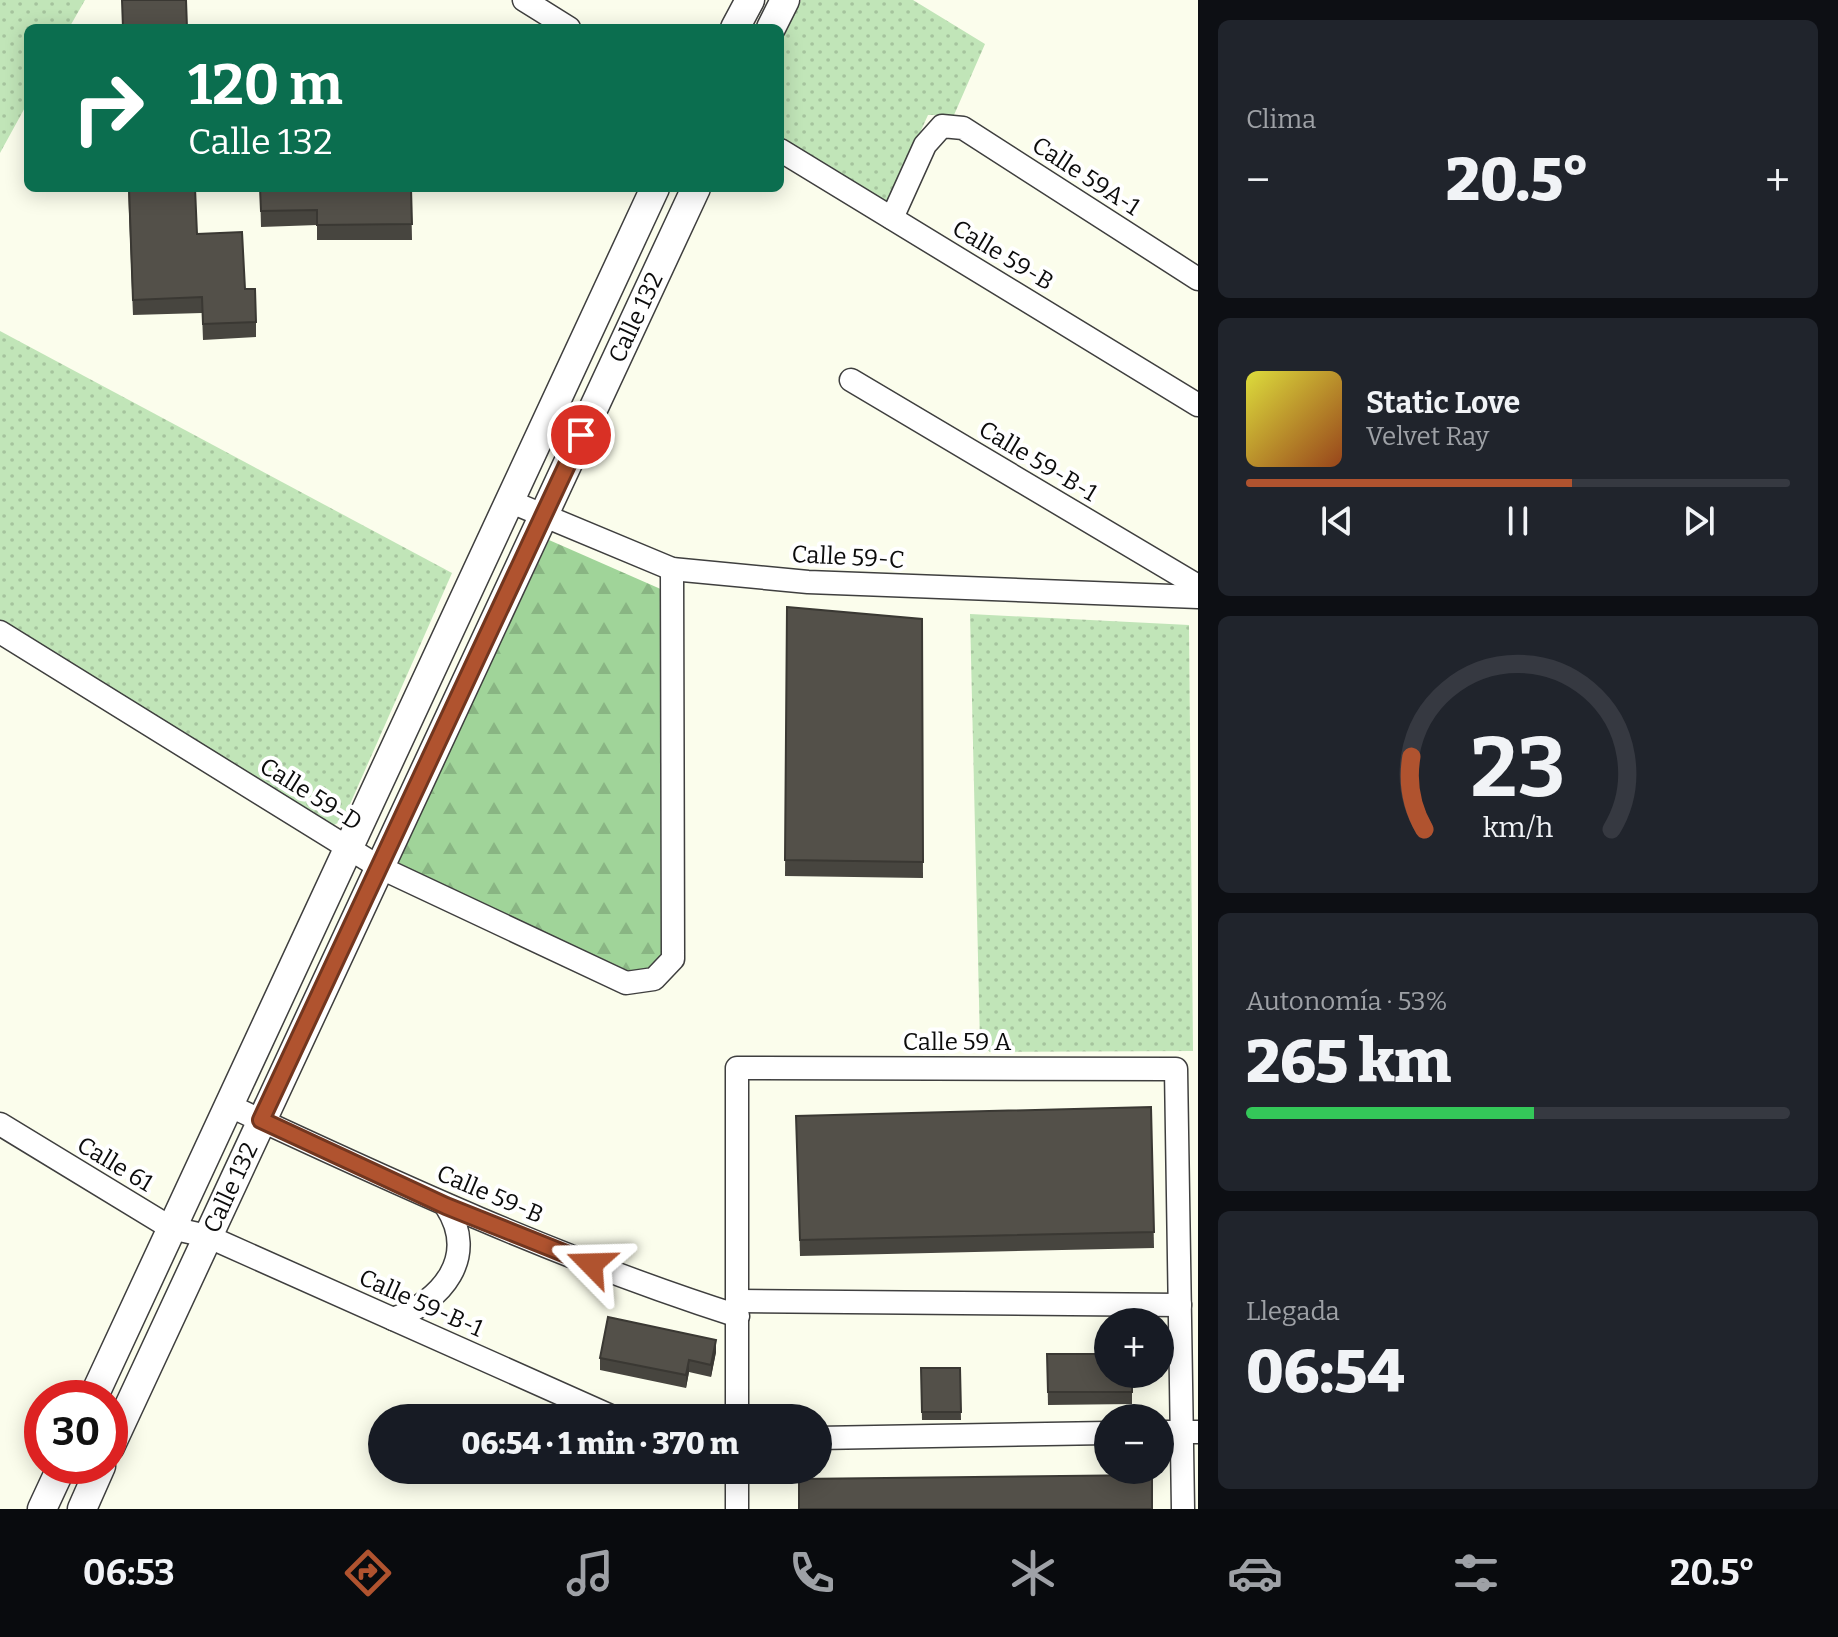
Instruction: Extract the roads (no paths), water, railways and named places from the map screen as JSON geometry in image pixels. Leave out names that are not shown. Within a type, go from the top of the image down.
[{"type":"street","points":[[524,0],[563,24]]},
{"type":"street","points":[[773,24],[785,0]]},
{"type":"street","name":"Calle 59A-1","points":[[892,218],[925,145],[942,126],[963,128],[1198,279]]},
{"type":"street","name":"Calle 59-B","points":[[784,152],[1195,397]]},
{"type":"street","name":"Calle 132","points":[[101,1380],[653,192]]},
{"type":"street","name":"Calle 132","points":[[128,1408],[694,192]]},
{"type":"street","name":"Calle 59-B-1","points":[[851,380],[1198,586]]},
{"type":"street","name":"Calle 59-C","points":[[509,501],[672,569],[808,582],[1198,597]]},
{"type":"street","name":"Calle 59-D","points":[[0,632],[379,867],[626,983],[654,979],[673,959],[672,569]]},
{"type":"street","name":"Calle 59 A","points":[[738,1308],[737,1068],[1176,1069],[1180,1305]]},
{"type":"street","name":"Calle 59-B","points":[[228,1105],[446,1206],[648,1287],[738,1308],[1180,1305]]},
{"type":"street","name":"Calle 61","points":[[0,1124],[171,1228],[207,1236]]},
{"type":"street","points":[[393,1319],[417,1310],[437,1294],[452,1273],[459,1248],[457,1223],[446,1206]]},
{"type":"street","name":"Calle 59-B-1","points":[[207,1236],[584,1404]]},
{"type":"street","points":[[1180,1305],[1183,1509]]},
{"type":"street","points":[[737,1404],[738,1308]]},
{"type":"street","points":[[832,1438],[1094,1433]]},
{"type":"street","points":[[42,1509],[54,1484]]},
{"type":"street","points":[[82,1509],[93,1484]]},
{"type":"street","points":[[737,1484],[737,1509]]}]
